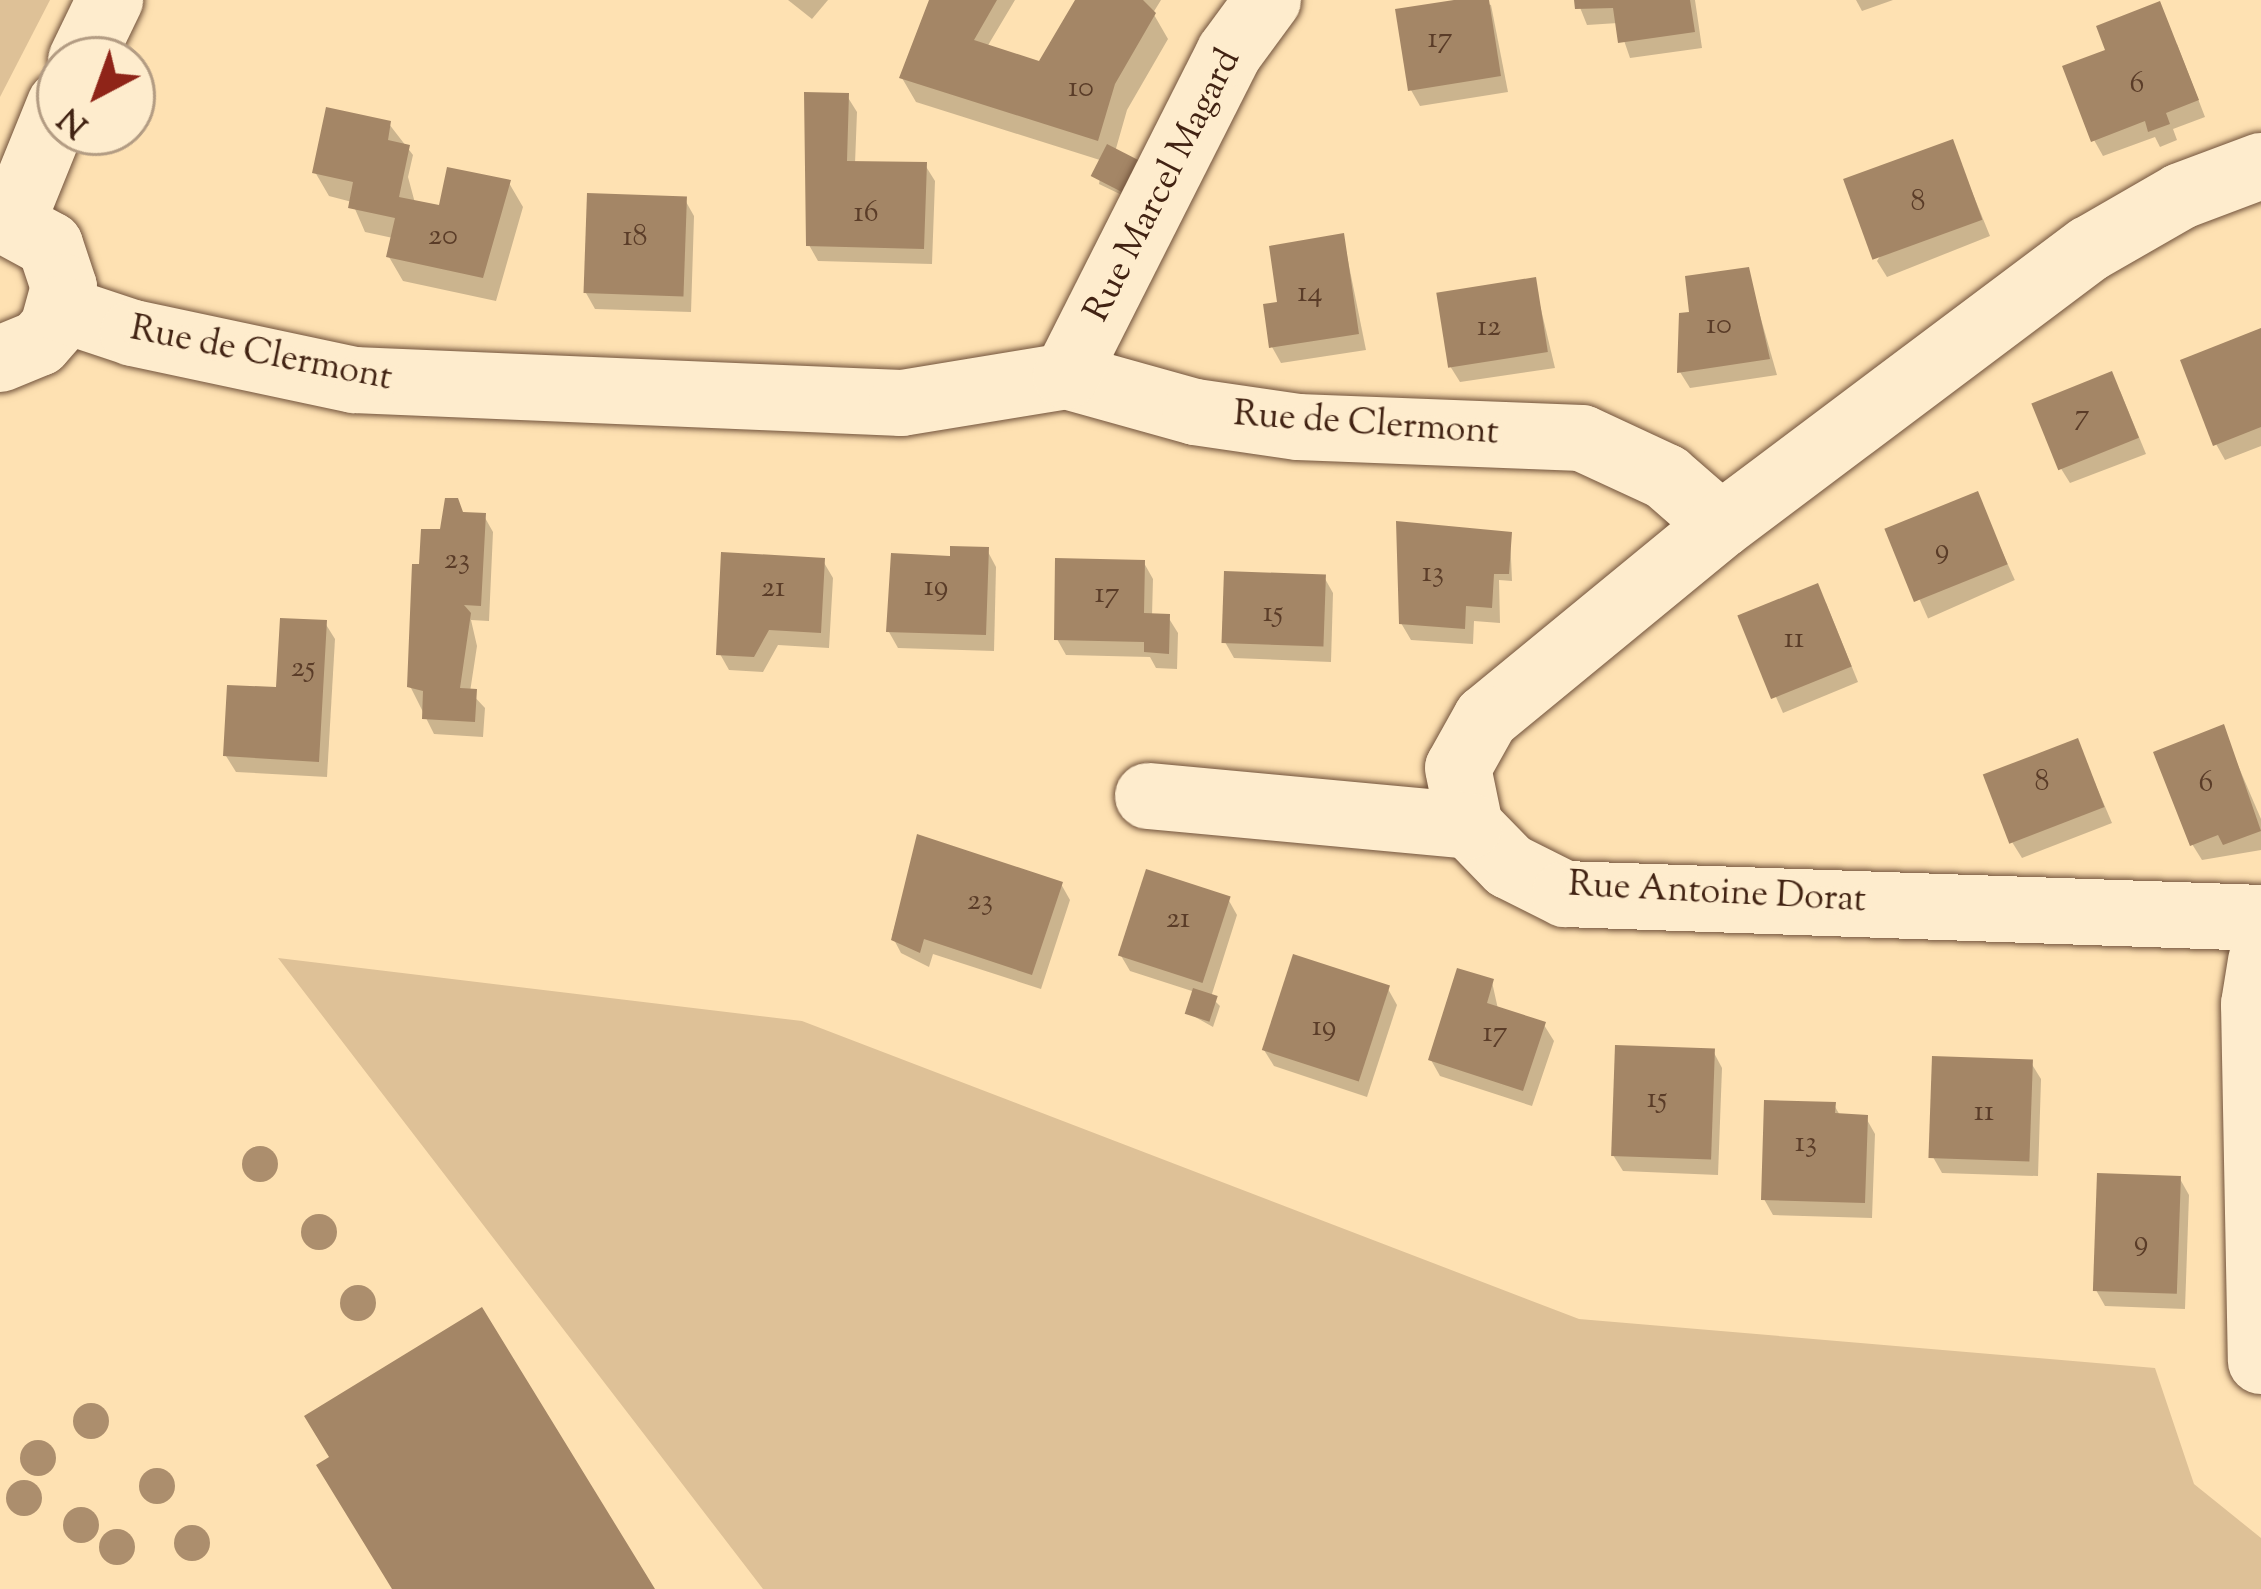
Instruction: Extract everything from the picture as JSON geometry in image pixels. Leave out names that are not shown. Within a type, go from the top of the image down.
[{"type":"street","points":[[93,36],[110,0]]},
{"type":"street","name":"Rue Marcel Magard","points":[[1066,376],[1229,53],[1268,0]]},
{"type":"street","points":[[0,359],[38,344],[61,309],[64,287],[50,244],[7,219],[36,156]]},
{"type":"street","points":[[1148,796],[1470,826],[1458,767],[1486,718],[1721,525],[2090,249],[2181,196],[2261,166]]},
{"type":"street","name":"Rue de Clermont","points":[[61,309],[133,333],[354,380],[902,403],[1066,376],[1195,412],[1298,428],[1582,437],[1666,477],[1721,525]]},
{"type":"street","name":"Rue Antoine Dorat","points":[[1470,826],[1509,866],[1565,894],[2261,917]]},
{"type":"street","points":[[2261,962],[2254,1004],[2261,1361]]},
{"type":"shaded area","points":[[0,0],[50,0],[0,97]]},
{"type":"shaded area","points":[[278,958],[802,1021],[1579,1319],[2155,1368],[2194,1484],[2261,1538],[2261,1589],[763,1589]]},
{"type":"building","points":[[929,0],[997,0],[974,40],[1039,61],[1075,0],[1143,0],[1156,13],[1115,84],[1098,141],[899,78]]},
{"type":"building","points":[[1489,0],[1501,76],[1408,91],[1395,9]]},
{"type":"building","points":[[1574,0],[1690,0],[1695,32],[1618,43],[1613,8],[1575,9]]},
{"type":"building","points":[[2160,1],[2199,100],[2166,113],[2170,124],[2148,132],[2145,121],[2091,142],[2062,66],[2105,50],[2096,26]]},
{"type":"building","points":[[804,92],[849,93],[847,161],[927,162],[924,249],[806,246]]},
{"type":"building","points":[[326,107],[391,121],[388,140],[410,145],[399,197],[439,205],[447,167],[511,180],[483,278],[386,257],[395,218],[348,208],[353,182],[312,173]]},
{"type":"building","points":[[1953,139],[1982,220],[1872,260],[1843,179]]},
{"type":"building","points":[[1107,144],[1138,160],[1122,192],[1091,176]]},
{"type":"building","points":[[587,193],[687,196],[683,296],[584,293]]},
{"type":"building","points":[[1344,233],[1359,334],[1269,348],[1263,304],[1277,302],[1269,246]]},
{"type":"building","points":[[1749,267],[1770,359],[1677,373],[1679,313],[1689,312],[1685,276]]},
{"type":"building","points":[[1536,277],[1548,352],[1448,368],[1436,293]]},
{"type":"building","points":[[2261,328],[2261,427],[2213,446],[2180,360]]},
{"type":"building","points":[[2112,371],[2139,438],[2058,470],[2031,404]]},
{"type":"building","points":[[1978,491],[2008,564],[1914,602],[1884,529]]},
{"type":"building","points":[[445,498],[458,498],[463,512],[486,513],[481,606],[464,605],[471,613],[460,688],[477,689],[475,722],[422,719],[423,691],[407,687],[412,564],[419,564],[421,529],[440,529]]},
{"type":"building","points":[[1396,521],[1512,532],[1509,574],[1494,574],[1492,608],[1466,606],[1465,629],[1399,624]]},
{"type":"building","points":[[950,546],[989,547],[986,635],[886,632],[891,553],[950,556]]},
{"type":"building","points":[[721,552],[825,558],[821,633],[769,630],[754,657],[716,655]]},
{"type":"building","points":[[1055,558],[1145,560],[1144,613],[1170,614],[1169,654],[1144,652],[1144,642],[1054,640]]},
{"type":"building","points":[[1224,571],[1326,575],[1323,647],[1221,643]]},
{"type":"building","points":[[1818,583],[1852,666],[1771,699],[1737,616]]},
{"type":"building","points":[[280,618],[327,620],[319,762],[223,756],[227,685],[276,687]]},
{"type":"building","points":[[2224,724],[2261,831],[2223,845],[2218,835],[2190,846],[2153,752]]},
{"type":"building","points":[[2078,738],[2105,807],[2009,844],[1983,775]]},
{"type":"building","points":[[917,834],[1063,882],[1032,975],[924,939],[920,953],[891,940]]},
{"type":"building","points":[[1146,869],[1231,897],[1203,983],[1118,956]]},
{"type":"building","points":[[1293,954],[1390,986],[1359,1082],[1262,1050]]},
{"type":"building","points":[[1457,968],[1494,979],[1487,1003],[1546,1022],[1523,1091],[1428,1060]]},
{"type":"building","points":[[1193,988],[1218,996],[1209,1022],[1185,1014]]},
{"type":"building","points":[[1615,1045],[1715,1048],[1711,1159],[1611,1156]]},
{"type":"building","points":[[1932,1056],[2033,1060],[2029,1161],[1928,1158]]},
{"type":"building","points":[[1764,1100],[1836,1102],[1835,1113],[1868,1115],[1865,1203],[1761,1200]]},
{"type":"building","points":[[2097,1173],[2181,1176],[2177,1294],[2093,1291]]},
{"type":"building","points":[[482,1307],[655,1589],[392,1589],[316,1465],[329,1457],[304,1416]]}]
